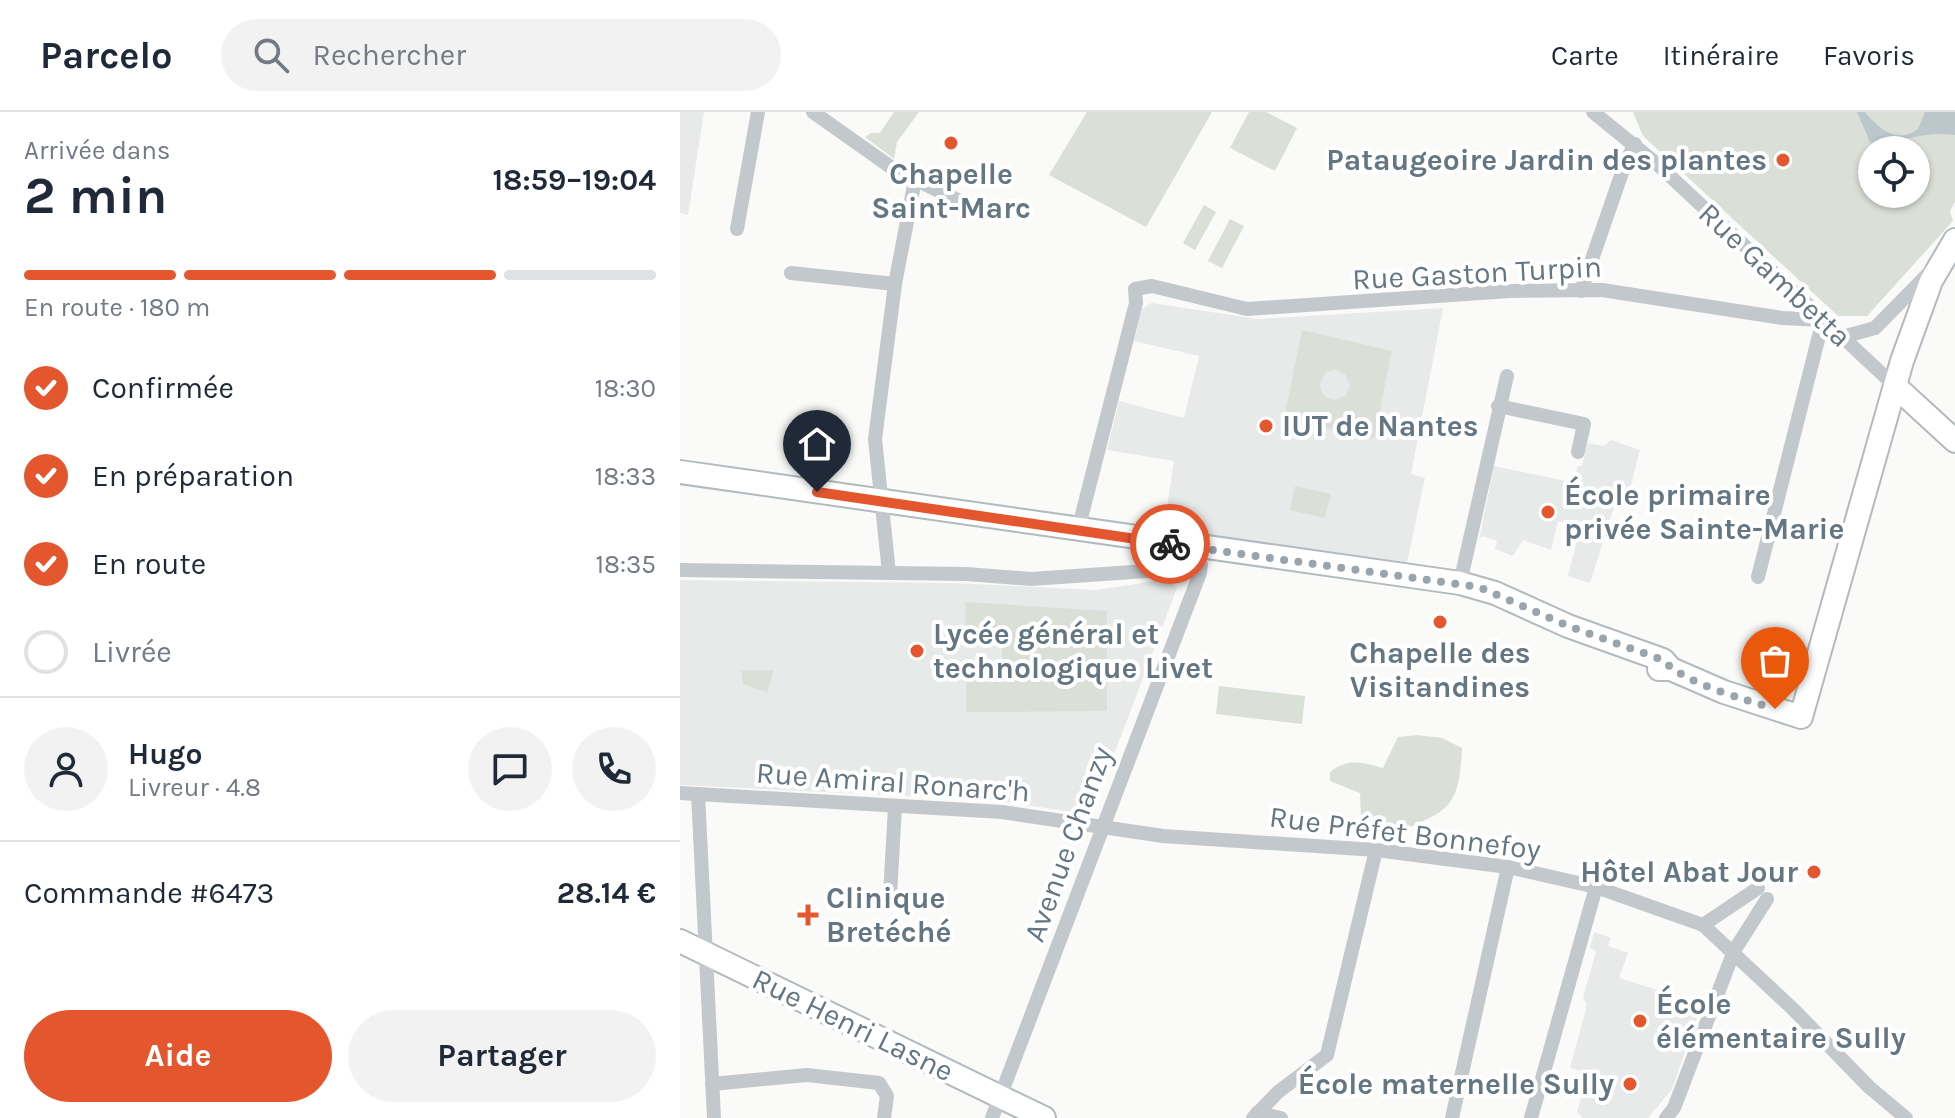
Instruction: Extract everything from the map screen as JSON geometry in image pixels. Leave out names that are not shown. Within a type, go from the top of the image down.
[{"type":"main road","points":[[680,472],[1078,530],[1191,554],[1460,583],[1495,593],[1568,626],[1663,660],[1671,669],[1724,692],[1801,717],[1895,386],[1941,260],[1955,240]]},
{"type":"main road","name":"Rue Gambetta","points":[[1895,386],[1955,441]]},
{"type":"main road","name":"Rue Henri Lasne","points":[[680,941],[996,1108],[1044,1118]]},
{"type":"street","points":[[737,229],[758,112]]},
{"type":"street","points":[[813,112],[895,170],[960,201]]},
{"type":"street","name":"Rue Gambetta","points":[[1593,112],[1635,144],[1895,386]]},
{"type":"street","points":[[1581,291],[1626,161],[1635,144]]},
{"type":"street","points":[[889,573],[875,439],[895,284],[915,180]]},
{"type":"street","points":[[1842,337],[1875,328],[1941,260]]},
{"type":"street","points":[[791,273],[895,284]]},
{"type":"street","name":"Rue Gaston Turpin","points":[[1078,530],[1136,303],[1135,289],[1152,286],[1247,309],[1510,291],[1602,290],[1823,320]]},
{"type":"street","points":[[1758,577],[1823,320]]},
{"type":"street","points":[[1460,583],[1507,376]]},
{"type":"street","points":[[1498,406],[1584,424],[1578,452]]},
{"type":"street","points":[[680,570],[1072,579],[1176,569],[1191,554]]},
{"type":"street","name":"Avenue Chanzy","points":[[996,1108],[1201,565],[1191,554]]},
{"type":"street","name":"Rue Amiral Ronarc'h","points":[[680,793],[1002,812],[1101,829]]},
{"type":"street","points":[[698,794],[714,1118]]},
{"type":"street","points":[[890,895],[895,807]]},
{"type":"street","name":"Rue Préfet Bonnefoy","points":[[1101,829],[1376,850],[1508,867],[1596,887],[1703,925],[1734,951],[1869,1087],[1906,1118]]},
{"type":"street","points":[[1255,1116],[1278,1092],[1327,1055],[1376,850]]},
{"type":"street","points":[[1452,1118],[1508,867]]},
{"type":"street","points":[[1531,1118],[1596,887]]},
{"type":"street","points":[[1686,1118],[1670,1113],[1734,951],[1763,894],[1703,925]]},
{"type":"street","points":[[712,1084],[807,1075],[879,1083],[887,1096],[884,1118]]},
{"type":"street","points":[[1255,1116],[1281,1118]]},
{"type":"shaded area","points":[[680,112],[704,112],[688,215],[680,213]]},
{"type":"shaded area","points":[[894,112],[919,112],[897,142],[894,159],[865,137],[880,133]]},
{"type":"shaded area","points":[[1087,112],[1212,112],[1146,227],[1049,175]]},
{"type":"shaded area","points":[[1249,112],[1266,112],[1297,128],[1275,171],[1230,148]]},
{"type":"shaded area","points":[[1633,112],[1955,112],[1955,202],[1950,211],[1953,221],[1867,316],[1838,316],[1643,136]]},
{"type":"shaded area","points":[[1857,112],[1865,112],[1889,133],[1903,135],[1918,129],[1925,112],[1955,112],[1955,135],[1867,136]]},
{"type":"shaded area","points":[[1204,205],[1216,212],[1195,250],[1183,243]]},
{"type":"shaded area","points":[[1230,219],[1244,226],[1222,268],[1208,261]]},
{"type":"shaded area","name":"IUT de Nantes","points":[[1151,303],[1258,319],[1443,308],[1411,474],[1425,478],[1407,563],[1164,528],[1174,461],[1107,450],[1119,401],[1184,418],[1199,356],[1134,341],[1142,309]]},
{"type":"shaded area","points":[[1302,330],[1392,351],[1374,438],[1284,419]],"holes":[[[1335,369],[1345,374],[1350,385],[1345,396],[1335,400],[1324,396],[1319,385],[1325,373]]]},
{"type":"shaded area","name":"École primaire privée Sainte-Marie","points":[[1611,440],[1640,450],[1627,501],[1616,501],[1590,583],[1568,576],[1580,528],[1558,521],[1551,550],[1523,540],[1513,556],[1495,549],[1497,541],[1482,536],[1479,540],[1494,466],[1571,482],[1578,466],[1582,466],[1588,443],[1604,446]]},
{"type":"shaded area","points":[[1295,486],[1331,494],[1325,518],[1290,510]]},
{"type":"shaded area","name":"Lycée général et technologique Livet","points":[[1169,579],[1177,588],[1093,810],[1085,814],[993,800],[680,785],[680,580],[954,583],[1096,590]]},
{"type":"shaded area","points":[[965,602],[1107,611],[1107,711],[966,712],[966,677],[1003,676],[1002,641],[966,641]]},
{"type":"shaded area","points":[[741,670],[774,670],[767,692],[743,684]]},
{"type":"shaded area","points":[[1219,686],[1305,696],[1302,724],[1216,714]]},
{"type":"shaded area","points":[[1418,735],[1442,738],[1462,748],[1457,786],[1453,798],[1437,814],[1392,836],[1361,817],[1360,793],[1330,781],[1330,772],[1355,762],[1383,768],[1398,737]]},
{"type":"shaded area","name":"École élémentaire Sully","points":[[1594,932],[1611,938],[1608,946],[1628,953],[1619,978],[1702,1004],[1672,1089],[1648,1118],[1583,1118],[1577,1112],[1588,1073],[1570,1068],[1587,1005],[1583,998],[1596,951],[1590,948]]},
{"type":"way so far","points":[[1170,544],[1479,587],[1568,626],[1663,660],[1671,669],[1724,692],[1775,709]]},
{"type":"place","name":"Chapelle Saint-Marc","points":[[951,143]]},
{"type":"place","name":"Pataugeoire Jardin des plantes","points":[[1783,160]]},
{"type":"place","name":"IUT de Nantes","points":[[1266,426]]},
{"type":"place","name":"École primaire privée Sainte-Marie","points":[[1548,512]]},
{"type":"place","name":"Chapelle des Visitandines","points":[[1440,622]]},
{"type":"place","name":"Lycée général et technologique Livet","points":[[917,651]]},
{"type":"place","name":"Hôtel Abat Jour","points":[[1814,872]]},
{"type":"place","name":"Clinique Bretéché","points":[[808,915]]},
{"type":"place","name":"École élémentaire Sully","points":[[1640,1021]]},
{"type":"place","name":"École maternelle Sully","points":[[1630,1084]]},
{"type":"route","points":[[817,492],[1170,544]]}]
